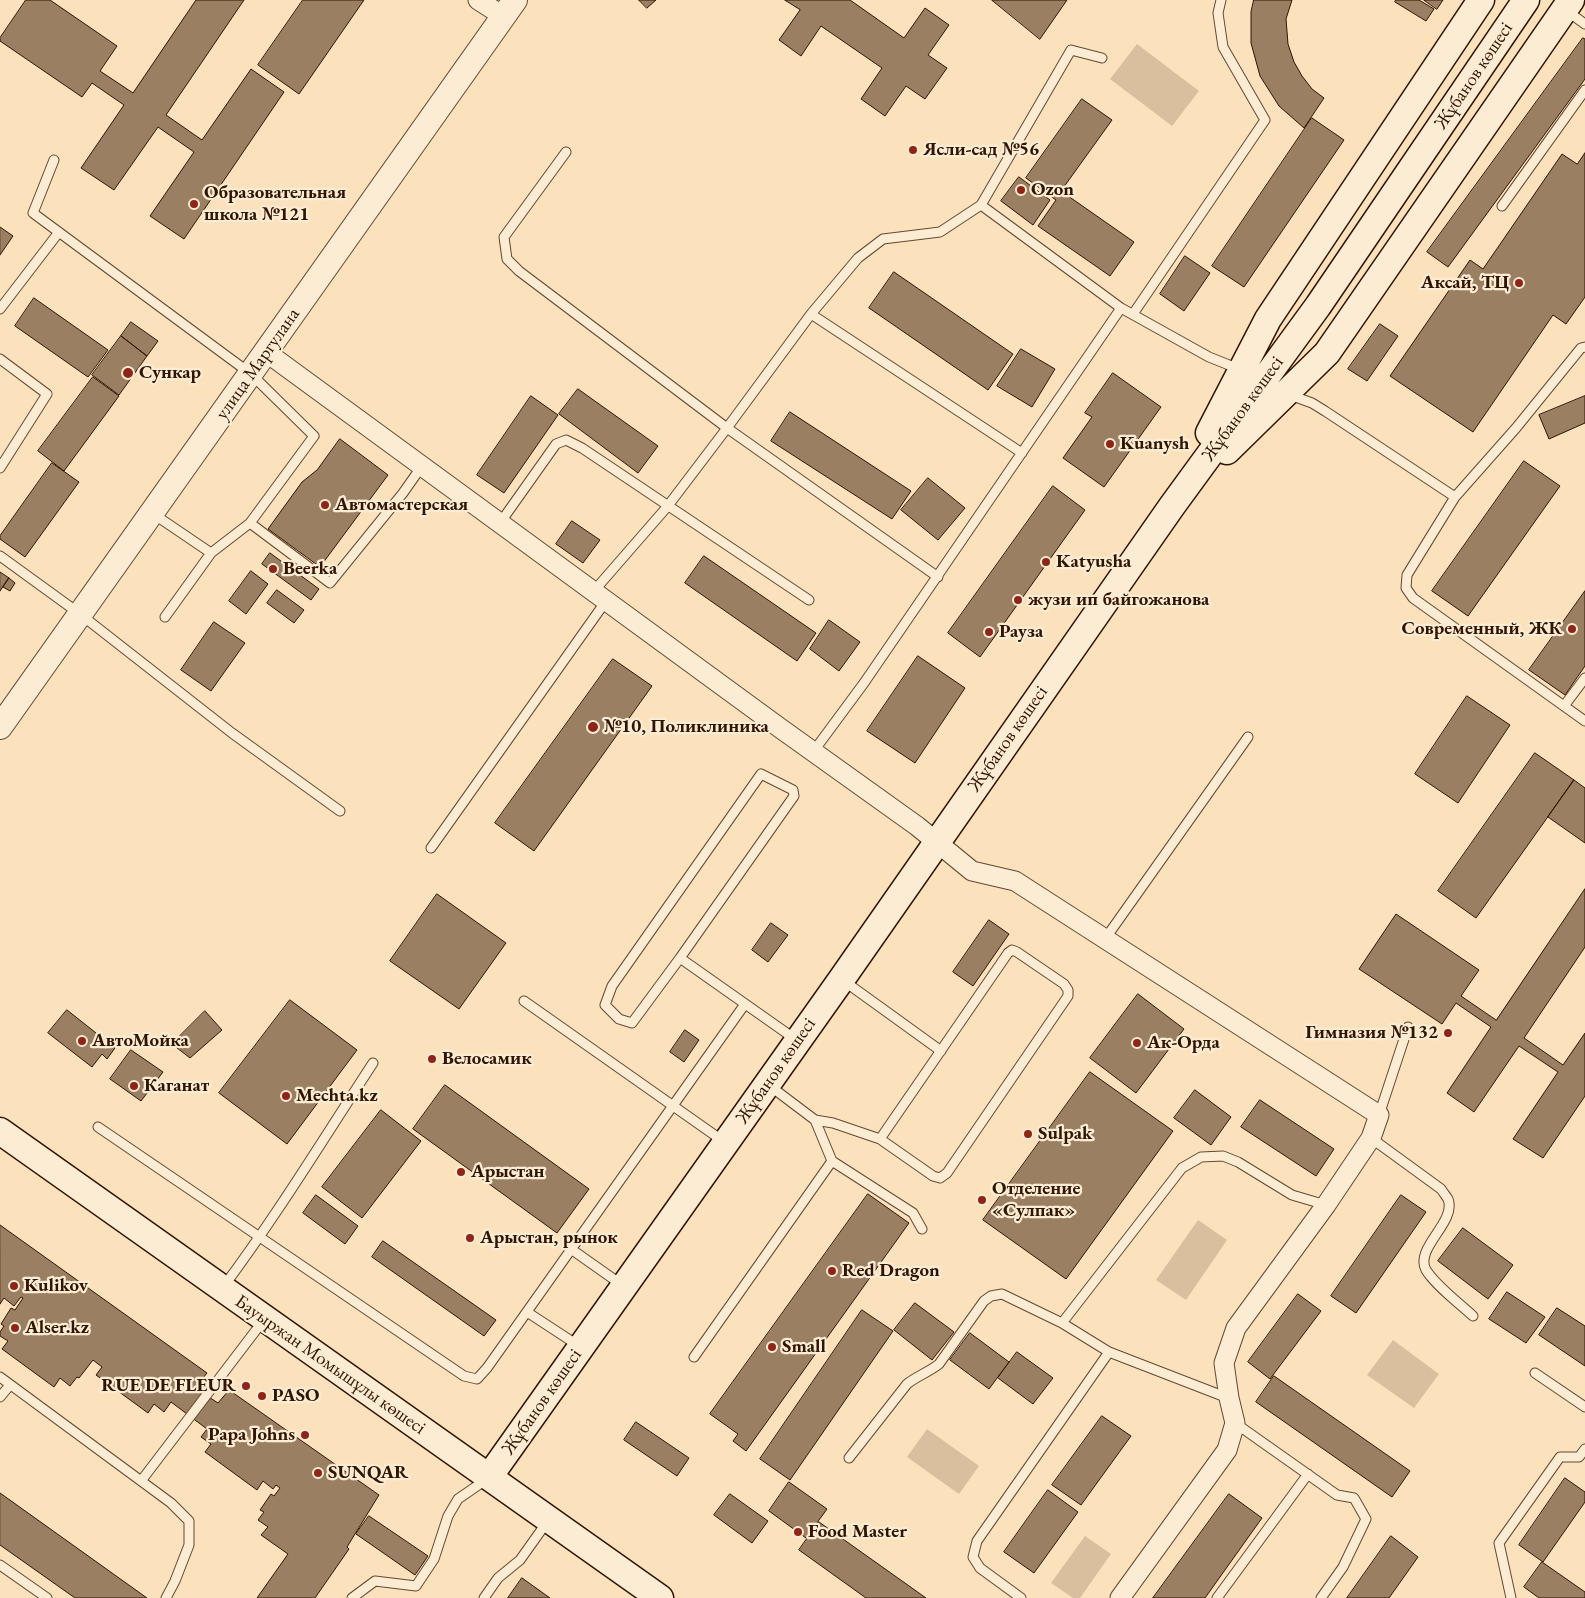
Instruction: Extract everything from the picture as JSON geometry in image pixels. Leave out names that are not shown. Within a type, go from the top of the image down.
[{"type":"main road","name":"Жұбанов көшесі","points":[[489,1477],[841,980],[1172,506],[1318,306],[1526,0]]},
{"type":"main road","points":[[1172,506],[1268,319],[1475,4]]},
{"type":"main road","points":[[1172,506],[1327,353],[1574,11]]},
{"type":"main road","name":"Бауыржан Момышұлы көшесі","points":[[0,1131],[660,1598]]},
{"type":"street","points":[[478,0],[509,8]]},
{"type":"street","name":"улица Маргулана","points":[[0,727],[509,8]]},
{"type":"street","points":[[266,352],[813,752],[918,826],[972,871],[1015,881],[1379,1115],[1372,1138],[1326,1205],[1236,1328],[1224,1363],[1228,1398],[1235,1423],[1227,1450],[1120,1598]]},
{"type":"lane","points":[[1133,314],[1265,120],[1223,46],[1218,13],[1222,0]]},
{"type":"lane","points":[[431,848],[599,596],[728,428],[811,314],[858,258],[883,239],[940,232],[981,205],[1071,50],[1102,58]]},
{"type":"lane","points":[[1502,206],[1585,90]]},
{"type":"lane","points":[[566,152],[504,237],[507,259],[728,428],[938,577]]},
{"type":"lane","points":[[54,160],[32,213],[251,374],[314,436],[250,523],[211,552],[165,618]]},
{"type":"lane","points":[[981,205],[1121,308],[1209,357],[1242,370]]},
{"type":"lane","points":[[0,309],[59,232]]},
{"type":"lane","points":[[813,752],[938,577],[1121,308]]},
{"type":"lane","points":[[811,314],[1022,453]]},
{"type":"lane","points":[[1585,347],[1580,348],[1516,428],[1455,497],[1407,575],[1406,588],[1413,598],[1585,721]]},
{"type":"lane","points":[[0,359],[48,394],[0,468]]},
{"type":"lane","points":[[1286,394],[1312,403],[1455,497]]},
{"type":"lane","points":[[500,523],[556,444],[566,440],[582,448],[667,507],[809,600]]},
{"type":"lane","points":[[250,523],[330,583],[403,493],[422,466]]},
{"type":"lane","points":[[152,513],[211,552]]},
{"type":"lane","points":[[0,556],[80,614],[232,733],[340,811]]},
{"type":"lane","points":[[1564,706],[1585,678]]},
{"type":"lane","points":[[1105,938],[1248,737]]},
{"type":"lane","points":[[761,774],[793,790],[794,796],[680,958],[632,1023],[618,1019],[604,1005],[612,986],[761,774]]},
{"type":"lane","points":[[767,1084],[815,1120],[833,1123],[880,1139],[932,1176],[940,1178],[947,1173],[1068,996],[1068,990],[1064,984],[1017,952],[1012,950],[1008,953],[880,1139]]},
{"type":"lane","points":[[680,958],[797,1040]]},
{"type":"lane","points":[[841,980],[941,1051]]},
{"type":"lane","points":[[524,1001],[726,1143]]},
{"type":"lane","points":[[98,1127],[464,1376],[477,1379],[487,1368],[746,1004]]},
{"type":"lane","points":[[1379,1115],[1408,1027]]},
{"type":"lane","points":[[222,1288],[260,1238],[275,1212],[373,1063]]},
{"type":"lane","points":[[815,1120],[832,1161],[913,1213],[922,1229]]},
{"type":"lane","points":[[1372,1138],[1441,1189],[1448,1200],[1449,1213],[1425,1254],[1425,1268],[1433,1279],[1473,1316]]},
{"type":"lane","points":[[1062,1323],[1182,1168],[1201,1157],[1223,1156],[1238,1162],[1292,1195],[1326,1205]]},
{"type":"lane","points":[[694,1357],[832,1161]]},
{"type":"lane","points":[[571,1249],[624,1286]]},
{"type":"lane","points":[[850,1458],[907,1384],[939,1364],[984,1301],[991,1296],[1002,1294],[1062,1323],[1109,1352],[1228,1398]]},
{"type":"lane","points":[[527,1312],[581,1347]]},
{"type":"lane","points":[[141,1481],[264,1318]]},
{"type":"lane","points":[[1021,1598],[980,1568],[973,1557],[977,1541],[1109,1352]]},
{"type":"lane","points":[[1534,1372],[1585,1407]]},
{"type":"lane","points":[[0,1377],[172,1503],[189,1521],[189,1545],[166,1598]]},
{"type":"lane","points":[[0,1396],[10,1385]]},
{"type":"lane","points":[[1235,1423],[1337,1495],[1354,1498],[1366,1519],[1343,1567],[1321,1598]]},
{"type":"lane","points":[[1511,1598],[1499,1543],[1560,1457],[1579,1457],[1585,1449]]},
{"type":"lane","points":[[1217,1598],[1308,1474]]},
{"type":"lane","points":[[352,1598],[375,1581],[416,1586],[434,1559],[448,1516],[458,1499],[489,1477]]},
{"type":"lane","points":[[484,1598],[498,1578],[520,1560],[549,1520]]},
{"type":"lane","points":[[0,1565],[47,1598]]},
{"type":"shaded area","points":[[1137,44],[1199,91],[1172,126],[1110,79]]},
{"type":"shaded area","points":[[1198,1220],[1227,1240],[1186,1300],[1156,1280]]},
{"type":"shaded area","points":[[1393,1340],[1439,1374],[1414,1408],[1367,1375]]},
{"type":"shaded area","points":[[927,1429],[979,1466],[959,1494],[907,1457]]},
{"type":"shaded area","points":[[1085,1536],[1111,1554],[1080,1598],[1073,1598],[1051,1583]]},
{"type":"building","name":"Образовательная школа №121","points":[[26,0],[50,0],[117,46],[100,71],[133,93],[196,0],[244,0],[166,115],[202,140],[251,69],[284,92],[184,239],[150,216],[194,152],[158,127],[114,190],[81,168],[124,105],[92,83],[82,97],[0,41],[0,38]]},
{"type":"building","points":[[303,0],[364,0],[299,94],[258,65]]},
{"type":"building","points":[[639,0],[656,0],[647,8]]},
{"type":"building","points":[[785,0],[850,0],[904,38],[925,8],[949,25],[928,55],[947,68],[925,99],[906,86],[885,116],[861,99],[882,68],[821,26],[801,56],[779,40],[800,10]]},
{"type":"building","points":[[992,0],[1067,0],[1040,39]]},
{"type":"building","points":[[1254,0],[1292,0],[1286,19],[1288,44],[1294,62],[1302,76],[1312,89],[1324,98],[1304,128],[1279,106],[1260,76],[1251,43],[1251,12]]},
{"type":"building","points":[[1396,0],[1419,0],[1434,9],[1426,21],[1395,2]]},
{"type":"building","points":[[1424,0],[1443,0],[1437,9]]},
{"type":"building","points":[[1583,38],[1585,39],[1585,79],[1448,267],[1427,252]]},
{"type":"building","points":[[1082,99],[1112,120],[1061,191],[1134,242],[1110,276],[1038,226],[1056,200],[1026,178]]},
{"type":"building","points":[[1312,118],[1344,140],[1244,287],[1212,266]]},
{"type":"building","name":"Аксай, ТЦ","points":[[1585,153],[1585,297],[1566,324],[1553,315],[1473,432],[1390,376],[1470,260],[1483,269],[1562,154],[1577,164]]},
{"type":"building","points":[[1019,177],[1050,200],[1033,225],[1001,201]]},
{"type":"building","points":[[0,227],[13,236],[0,255]]},
{"type":"building","points":[[1185,256],[1210,273],[1184,311],[1160,294]]},
{"type":"building","points":[[894,272],[1013,354],[988,390],[869,308]]},
{"type":"building","points":[[34,298],[108,350],[88,377],[15,326]]},
{"type":"building","points":[[131,322],[158,341],[147,356],[121,336]]},
{"type":"building","points":[[1380,324],[1398,336],[1367,381],[1348,369]]},
{"type":"building","points":[[121,336],[147,356],[119,395],[92,375]]},
{"type":"building","points":[[1021,349],[1055,369],[1032,407],[997,386]]},
{"type":"building","points":[[1113,373],[1161,407],[1104,487],[1063,458],[1092,417],[1085,413]]},
{"type":"building","points":[[93,377],[119,396],[64,471],[38,451]]},
{"type":"building","points":[[578,389],[658,446],[638,473],[559,414]]},
{"type":"building","points":[[531,396],[558,415],[504,493],[477,475]]},
{"type":"building","points":[[1585,396],[1585,423],[1549,439],[1539,415]]},
{"type":"building","points":[[790,412],[911,491],[892,519],[771,441]]},
{"type":"building","name":"Автомастерская","points":[[340,439],[388,475],[320,567],[268,529],[302,482],[317,470]]},
{"type":"building","points":[[1524,461],[1560,486],[1468,616],[1432,591]]},
{"type":"building","points":[[52,463],[79,482],[25,557],[0,539],[0,536]]},
{"type":"building","points":[[928,478],[965,508],[938,540],[901,510]]},
{"type":"building","points":[[1053,486],[1085,510],[980,657],[948,633]]},
{"type":"building","points":[[572,521],[600,540],[583,563],[556,544]]},
{"type":"building","points":[[270,553],[319,589],[311,600],[262,564]]},
{"type":"building","points":[[704,556],[816,633],[797,661],[685,583]]},
{"type":"building","points":[[251,571],[268,584],[246,614],[229,601]]},
{"type":"building","points":[[0,572],[9,578],[0,591]]},
{"type":"building","points":[[9,578],[15,583],[10,591],[3,587]]},
{"type":"building","points":[[277,590],[304,610],[294,623],[267,603]]},
{"type":"building","name":"Современный, ЖК","points":[[1585,591],[1585,666],[1565,695],[1529,670]]},
{"type":"building","points":[[829,620],[860,642],[839,671],[810,649]]},
{"type":"building","points":[[214,622],[245,643],[211,691],[181,670]]},
{"type":"building","points":[[918,656],[965,688],[915,763],[867,731]]},
{"type":"building","name":"№10, Поликлиника","points":[[613,659],[652,686],[534,851],[495,823]]},
{"type":"building","points":[[1467,696],[1510,725],[1458,803],[1415,774]]},
{"type":"building","points":[[1535,753],[1574,780],[1476,918],[1438,891]]},
{"type":"building","points":[[1574,780],[1585,788],[1585,843],[1548,817]]},
{"type":"building","points":[[1585,889],[1585,947],[1524,1038],[1563,1065],[1585,1033],[1585,1096],[1543,1158],[1513,1139],[1558,1072],[1519,1046],[1474,1112],[1447,1093],[1491,1027],[1456,1003],[1442,1024],[1359,969],[1396,914],[1479,970],[1461,996],[1496,1020]]},
{"type":"building","points":[[437,894],[506,943],[459,1009],[390,961]]},
{"type":"building","points":[[989,920],[1009,934],[973,986],[953,972]]},
{"type":"building","points":[[771,923],[788,935],[768,962],[752,950]]},
{"type":"building","name":"Ак-Орда","points":[[1138,994],[1184,1029],[1136,1093],[1090,1058]]},
{"type":"building","points":[[290,1000],[357,1050],[287,1144],[219,1093]]},
{"type":"building","name":"АвтоМойка","points":[[67,1010],[115,1048],[107,1059],[102,1054],[92,1067],[48,1033]]},
{"type":"building","points":[[205,1011],[222,1030],[190,1058],[172,1044]]},
{"type":"building","points":[[685,1030],[699,1040],[684,1062],[670,1052]]},
{"type":"building","points":[[131,1050],[163,1072],[141,1101],[110,1079]]},
{"type":"building","points":[[1090,1072],[1173,1131],[1066,1279],[983,1220]]},
{"type":"building","points":[[445,1085],[589,1189],[557,1233],[413,1129]]},
{"type":"building","points":[[1195,1090],[1231,1117],[1211,1145],[1174,1118]]},
{"type":"building","points":[[1260,1100],[1334,1149],[1316,1176],[1241,1127]]},
{"type":"building","points":[[381,1110],[421,1141],[362,1218],[322,1187]]},
{"type":"building","points":[[868,1194],[909,1223],[746,1451],[733,1441],[738,1434],[710,1414]]},
{"type":"building","points":[[316,1195],[358,1226],[345,1244],[303,1213]]},
{"type":"building","points":[[1401,1195],[1426,1212],[1356,1313],[1331,1296]]},
{"type":"building","points":[[0,1225],[207,1373],[195,1388],[218,1403],[229,1390],[379,1495],[347,1547],[349,1549],[315,1598],[257,1598],[288,1554],[261,1535],[268,1527],[258,1520],[264,1512],[260,1510],[271,1494],[274,1496],[280,1488],[276,1485],[273,1489],[263,1481],[257,1490],[205,1452],[211,1444],[201,1437],[207,1429],[171,1402],[164,1412],[154,1404],[148,1413],[96,1375],[102,1367],[93,1360],[70,1386],[60,1378],[54,1387],[2,1349],[8,1341],[0,1336],[4,1326],[1,1324],[11,1308],[15,1310],[23,1298],[21,1297],[14,1306],[4,1298],[0,1304]]},
{"type":"building","points":[[1463,1228],[1513,1265],[1488,1299],[1438,1261]]},
{"type":"building","points":[[383,1241],[496,1320],[484,1336],[372,1257]]},
{"type":"building","points":[[1507,1292],[1545,1317],[1526,1343],[1489,1319]]},
{"type":"building","points":[[1298,1294],[1321,1311],[1270,1379],[1248,1362]]},
{"type":"building","points":[[915,1303],[954,1332],[932,1360],[894,1330]]},
{"type":"building","points":[[1557,1308],[1585,1326],[1585,1366],[1539,1335]]},
{"type":"building","points":[[862,1310],[893,1331],[790,1480],[760,1459]]},
{"type":"building","points":[[970,1333],[1009,1362],[989,1389],[950,1360]]},
{"type":"building","points":[[1017,1352],[1053,1378],[1033,1404],[998,1378]]},
{"type":"building","points":[[1274,1376],[1410,1471],[1392,1497],[1256,1402]]},
{"type":"building","points":[[1102,1416],[1131,1436],[1081,1505],[1052,1485]]},
{"type":"building","points":[[636,1422],[689,1458],[677,1476],[624,1440]]},
{"type":"building","points":[[1565,1478],[1585,1492],[1585,1502],[1543,1562],[1519,1545]]},
{"type":"building","points":[[789,1482],[827,1509],[806,1538],[769,1511]]},
{"type":"building","points":[[1048,1490],[1078,1512],[1034,1573],[1004,1552]]},
{"type":"building","points":[[0,1493],[147,1598],[75,1598],[0,1545]]},
{"type":"building","points":[[730,1494],[768,1521],[752,1543],[714,1515]]},
{"type":"building","points":[[1229,1494],[1262,1518],[1205,1598],[1153,1598]]},
{"type":"building","points":[[369,1516],[428,1556],[415,1575],[356,1534]]},
{"type":"building","points":[[819,1522],[926,1598],[866,1598],[799,1550]]},
{"type":"building","points":[[1391,1536],[1418,1557],[1389,1598],[1347,1598]]},
{"type":"building","points":[[1542,1562],[1585,1592],[1585,1598],[1539,1598],[1524,1587]]},
{"type":"building","points":[[522,1578],[550,1598],[508,1598]]},
{"type":"place","name":"Ясли-сад №56","points":[[913,150]]},
{"type":"place","name":"Ozon","points":[[1021,190]]},
{"type":"place","name":"Образовательная школа №121","points":[[194,204]]},
{"type":"place","name":"Аксай, ТЦ","points":[[1519,283]]},
{"type":"place","name":"Сункар","points":[[128,373]]},
{"type":"place","name":"Kuanysh","points":[[1110,444]]},
{"type":"place","name":"Автомастерская","points":[[325,505]]},
{"type":"place","name":"Katyusha","points":[[1046,562]]},
{"type":"place","name":"Beerka","points":[[273,569]]},
{"type":"place","name":"жузи ип байгожанова","points":[[1018,600]]},
{"type":"place","name":"Современный, ЖК","points":[[1572,629]]},
{"type":"place","name":"Рауза","points":[[989,632]]},
{"type":"place","name":"№10, Поликлиника","points":[[593,727]]},
{"type":"place","name":"Гимназия №132","points":[[1448,1033]]},
{"type":"place","name":"АвтоМойка","points":[[82,1041]]},
{"type":"place","name":"Ак-Орда","points":[[1137,1043]]},
{"type":"place","name":"Велосамик","points":[[432,1059]]},
{"type":"place","name":"Каганат","points":[[134,1086]]},
{"type":"place","name":"Mechta.kz","points":[[286,1096]]},
{"type":"place","name":"Sulpak","points":[[1028,1134]]},
{"type":"place","name":"Арыстан","points":[[461,1172]]},
{"type":"place","name":"Отделение «Сулпак»","points":[[982,1200]]},
{"type":"place","name":"Арыстан, рынок","points":[[470,1238]]},
{"type":"place","name":"Red Dragon","points":[[832,1271]]},
{"type":"place","name":"Kulikov","points":[[14,1286]]},
{"type":"place","name":"Alser.kz","points":[[15,1328]]},
{"type":"place","name":"Small","points":[[772,1347]]},
{"type":"place","name":"RUE DE FLEUR","points":[[246,1386]]},
{"type":"place","name":"PASO","points":[[262,1396]]},
{"type":"place","name":"Papa Johns","points":[[305,1435]]},
{"type":"place","name":"SUNQAR","points":[[318,1473]]},
{"type":"place","name":"Food Master","points":[[798,1532]]}]
